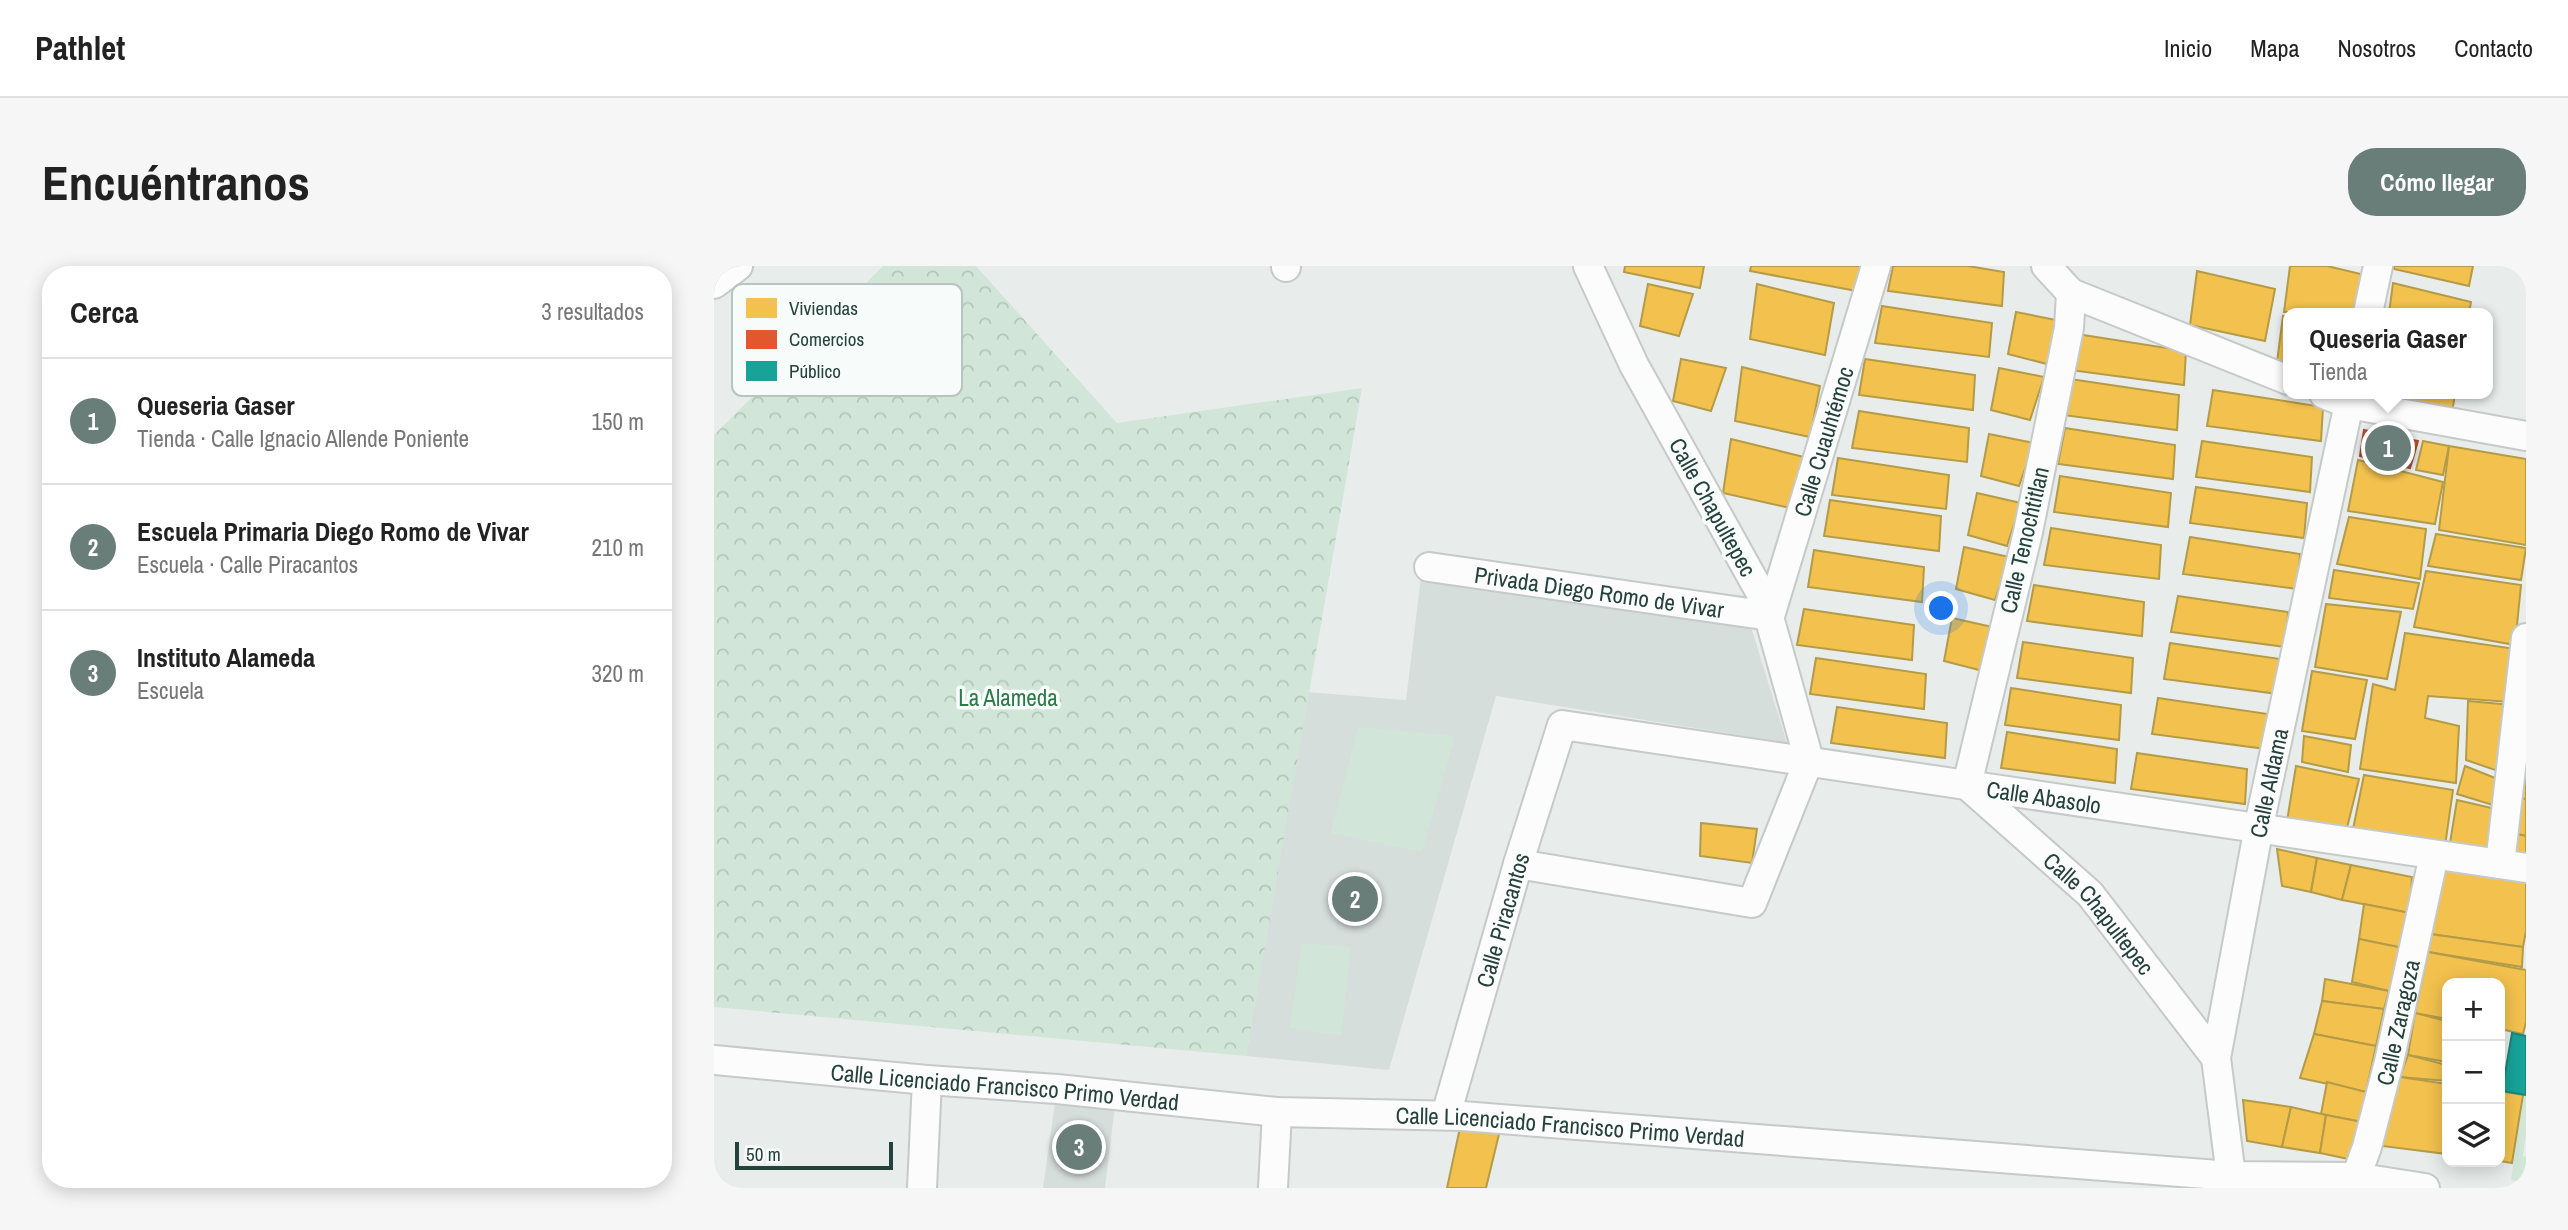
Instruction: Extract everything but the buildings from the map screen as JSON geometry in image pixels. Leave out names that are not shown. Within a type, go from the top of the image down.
[{"type":"street","name":"Calle Chapultepec","points":[[1588,266],[1634,365],[1764,598],[1809,760]]},
{"type":"street","name":"Calle Cuauhtémoc","points":[[1770,616],[1876,266]]},
{"type":"street","points":[[2046,266],[2071,293],[2283,378]]},
{"type":"street","points":[[2369,308],[2378,266]]},
{"type":"street","name":"Calle Tenochtitlan","points":[[1966,785],[2028,532],[2069,328],[2071,293]]},
{"type":"street","name":"Calle Aldama","points":[[2231,1175],[2216,1058],[2342,399]]},
{"type":"street","points":[[2351,399],[2526,436]]},
{"type":"street","name":"Privada Diego Romo de Vivar","points":[[1429,567],[1770,616]]},
{"type":"street","points":[[2513,866],[2526,638]]},
{"type":"street","name":"Calle Abasolo","points":[[1562,725],[2513,866]]},
{"type":"street","name":"Calle Piracantos","points":[[1447,1115],[1518,864],[1562,725]]},
{"type":"street","points":[[1518,864],[1752,903],[1809,760]]},
{"type":"street","name":"Calle Chapultepec","points":[[1966,785],[2090,894],[2216,1058]]},
{"type":"street","name":"Calle Zaragoza","points":[[2353,1183],[2367,1147],[2389,1062],[2434,855]]},
{"type":"street","name":"Calle Licenciado Francisco Primo Verdad","points":[[714,1060],[927,1080],[1057,1088],[1277,1112],[1447,1115],[2425,1188]]},
{"type":"street","points":[[922,1188],[927,1080]]},
{"type":"street","points":[[1273,1188],[1277,1112]]},
{"type":"shaded area","points":[[1421,577],[1747,614],[1787,743],[1496,696],[1389,1070],[1246,1056],[1307,692],[1406,700]]},
{"type":"shaded area","points":[[1057,1089],[1115,1106],[1105,1188],[1043,1188]]},
{"type":"green space","name":"La Alameda","points":[[883,266],[976,266],[1117,423],[1362,388],[1246,1056],[714,1007],[714,435],[753,396],[962,396],[962,284],[865,284]]},
{"type":"green space","points":[[1358,727],[1455,736],[1422,852],[1331,833]]},
{"type":"green space","points":[[1302,943],[1351,947],[1341,1035],[1290,1028]]},
{"type":"green space","points":[[2524,1094],[2526,1134],[2523,1156],[2526,1157],[2526,1183],[2511,1180]]},
{"type":"place","name":"Queseria Gaser","points":[[2388,448]]},
{"type":"place","name":"Escuela Primaria Diego Romo de Vivar","points":[[1355,899]]},
{"type":"place","name":"Instituto Alameda","points":[[1079,1147]]}]
